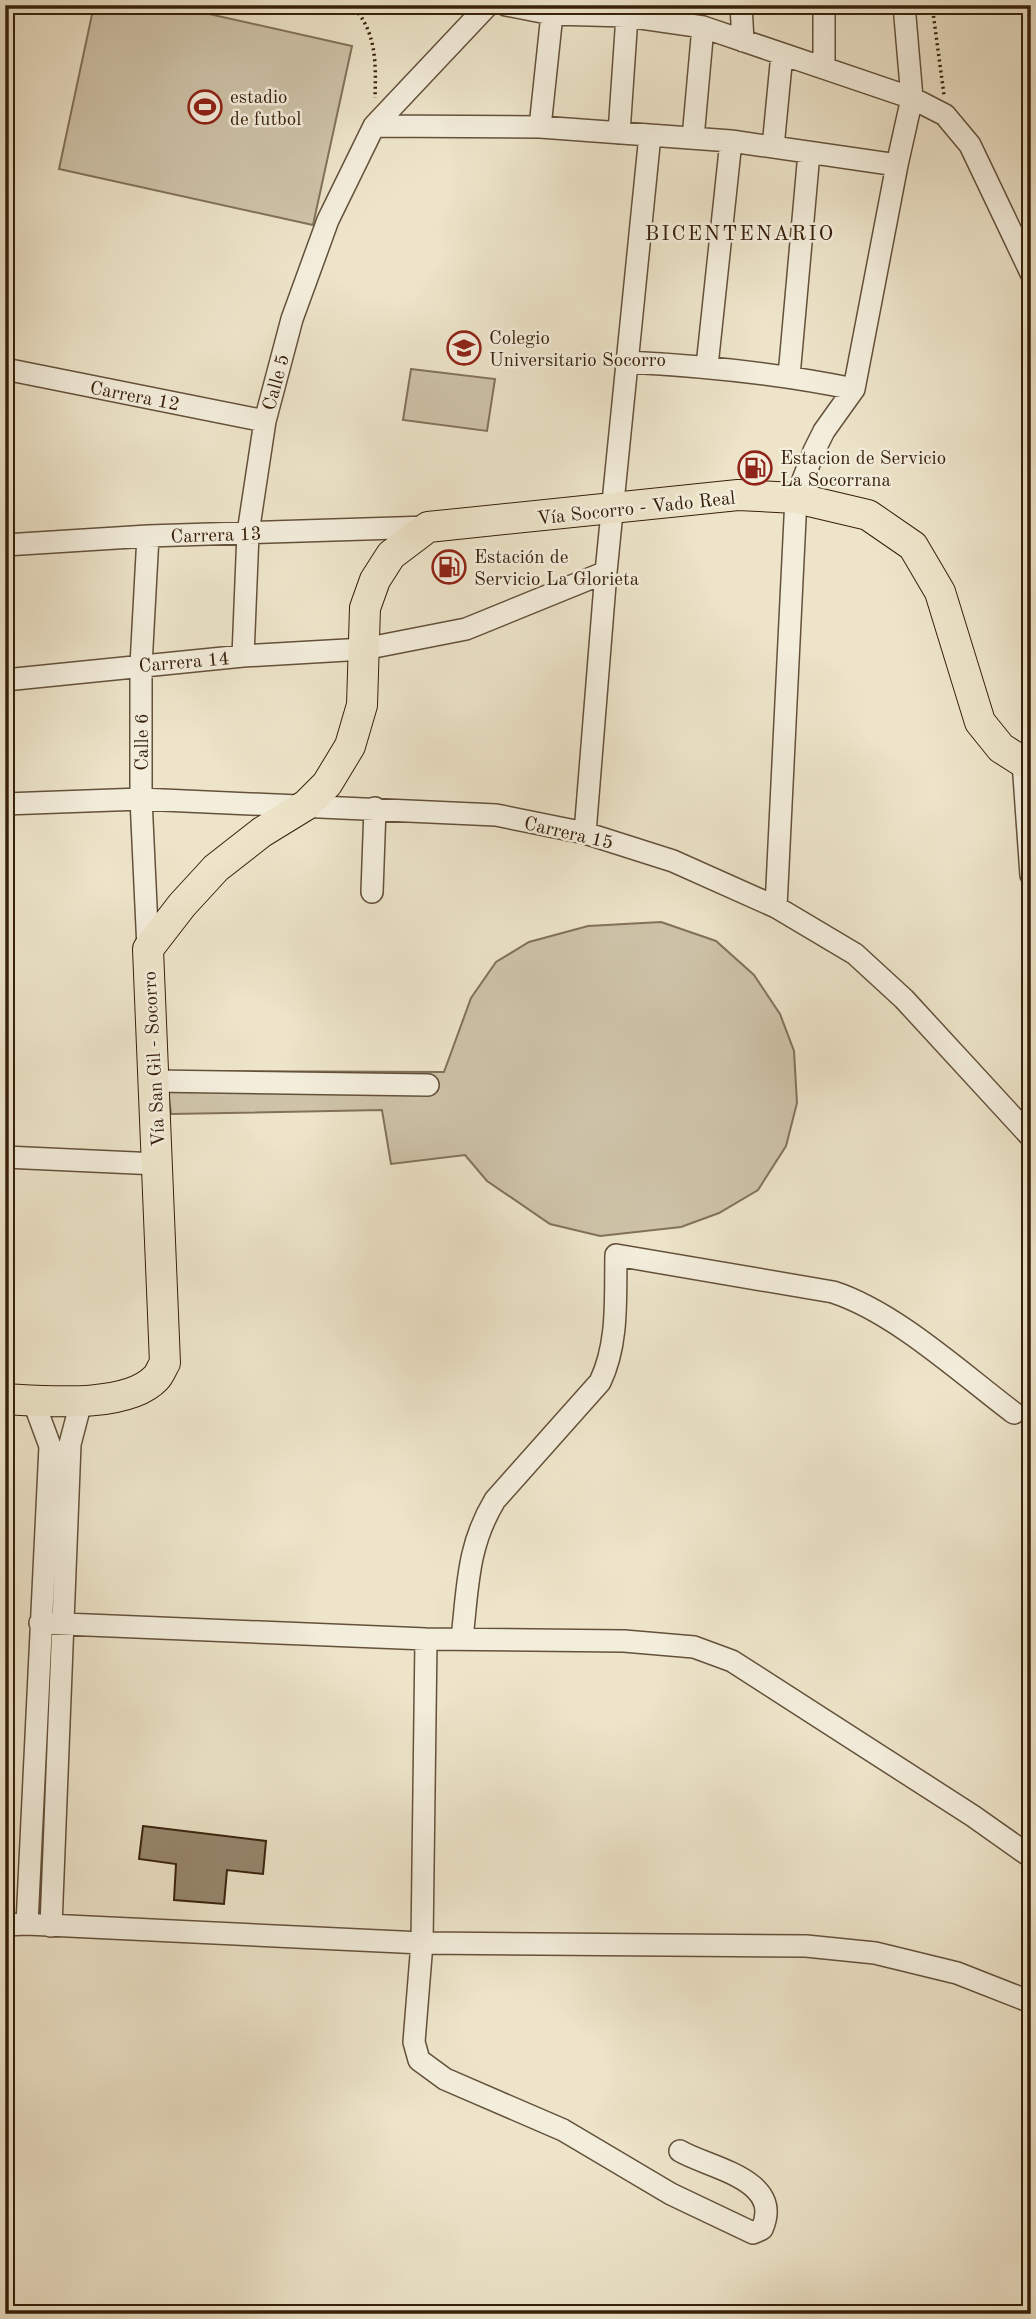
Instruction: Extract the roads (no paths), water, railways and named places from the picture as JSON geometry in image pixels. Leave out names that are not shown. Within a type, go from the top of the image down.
[{"type":"highway","name":"Vía Socorro - Vado Real","points":[[428,527],[737,495],[796,498],[868,515],[914,546],[940,592],[980,722],[1001,748],[1027,762]]},
{"type":"highway","name":"Vía San Gil - Socorro","points":[[19,1400],[81,1402],[131,1393],[156,1378],[164,1363],[148,949],[182,905],[216,868],[262,832],[306,806],[327,784],[349,746],[362,705],[365,608],[375,580],[391,555],[428,527]]},
{"type":"street","name":"Calle 5","points":[[243,656],[248,533],[265,421],[292,319],[328,220],[374,126],[488,5]]},
{"type":"street","points":[[506,5],[552,14],[627,16],[703,27],[912,98],[945,115],[970,145],[1031,273]]},
{"type":"street","points":[[741,5],[743,41]]},
{"type":"street","points":[[824,5],[824,68]]},
{"type":"street","points":[[776,907],[796,498],[824,431],[854,389],[912,98],[904,5]]},
{"type":"street","points":[[540,127],[552,14]]},
{"type":"street","points":[[619,133],[627,16]]},
{"type":"street","points":[[692,138],[703,27]]},
{"type":"street","points":[[773,147],[782,54]]},
{"type":"street","points":[[374,126],[540,127],[692,138],[731,141],[897,165]]},
{"type":"street","points":[[585,833],[606,572],[650,135]]},
{"type":"street","points":[[707,366],[731,141]]},
{"type":"street","points":[[789,376],[809,153]]},
{"type":"street","points":[[627,362],[707,366],[789,376],[854,389]]},
{"type":"street","name":"Carrera 12","points":[[5,369],[265,421]]},
{"type":"street","name":"Carrera 13","points":[[5,545],[148,536],[428,527]]},
{"type":"street","name":"Calle 6","points":[[148,536],[141,665],[141,799],[148,949]]},
{"type":"street","name":"Carrera 14","points":[[5,680],[243,656],[364,649],[466,629],[606,572]]},
{"type":"street","points":[[1027,762],[1031,875]]},
{"type":"street","name":"Carrera 15","points":[[5,804],[141,799],[496,815],[585,833],[674,861],[776,907],[855,954],[904,999],[1031,1137]]},
{"type":"street","points":[[373,892],[375,808]]},
{"type":"street","points":[[153,1081],[428,1085]]},
{"type":"street","points":[[5,1157],[157,1164]]},
{"type":"street","points":[[462,1639],[471,1562],[484,1519],[495,1500],[600,1382],[606,1370],[614,1334],[616,1255],[833,1292],[852,1298],[868,1305],[913,1336],[1014,1413]]},
{"type":"street","points":[[19,1400],[50,1446],[27,1923]]},
{"type":"street","points":[[51,1926],[70,1444],[81,1402]]},
{"type":"street","points":[[40,1623],[426,1639],[624,1641],[694,1647],[732,1661],[973,1816],[1031,1857]]},
{"type":"street","points":[[426,1639],[422,1943],[414,2042],[419,2060],[445,2079],[563,2130],[671,2194],[738,2228],[754,2234],[762,2229],[766,2216],[760,2193],[744,2179],[680,2151]]},
{"type":"street","points":[[5,1925],[27,1923],[422,1943],[806,1946],[875,1954],[946,1970],[1031,2002]]},
{"type":"place","name":"estadio de futbol","points":[[205,107]]},
{"type":"place","name":"Colegio Universitario Socorro","points":[[464,348]]},
{"type":"place","name":"Estacion de Servicio La Socorrana","points":[[755,468]]},
{"type":"place","name":"Estación de Servicio La Glorieta","points":[[449,567]]},
{"type":"district","name":"BICENTENARIO","points":[[740,233]]}]
